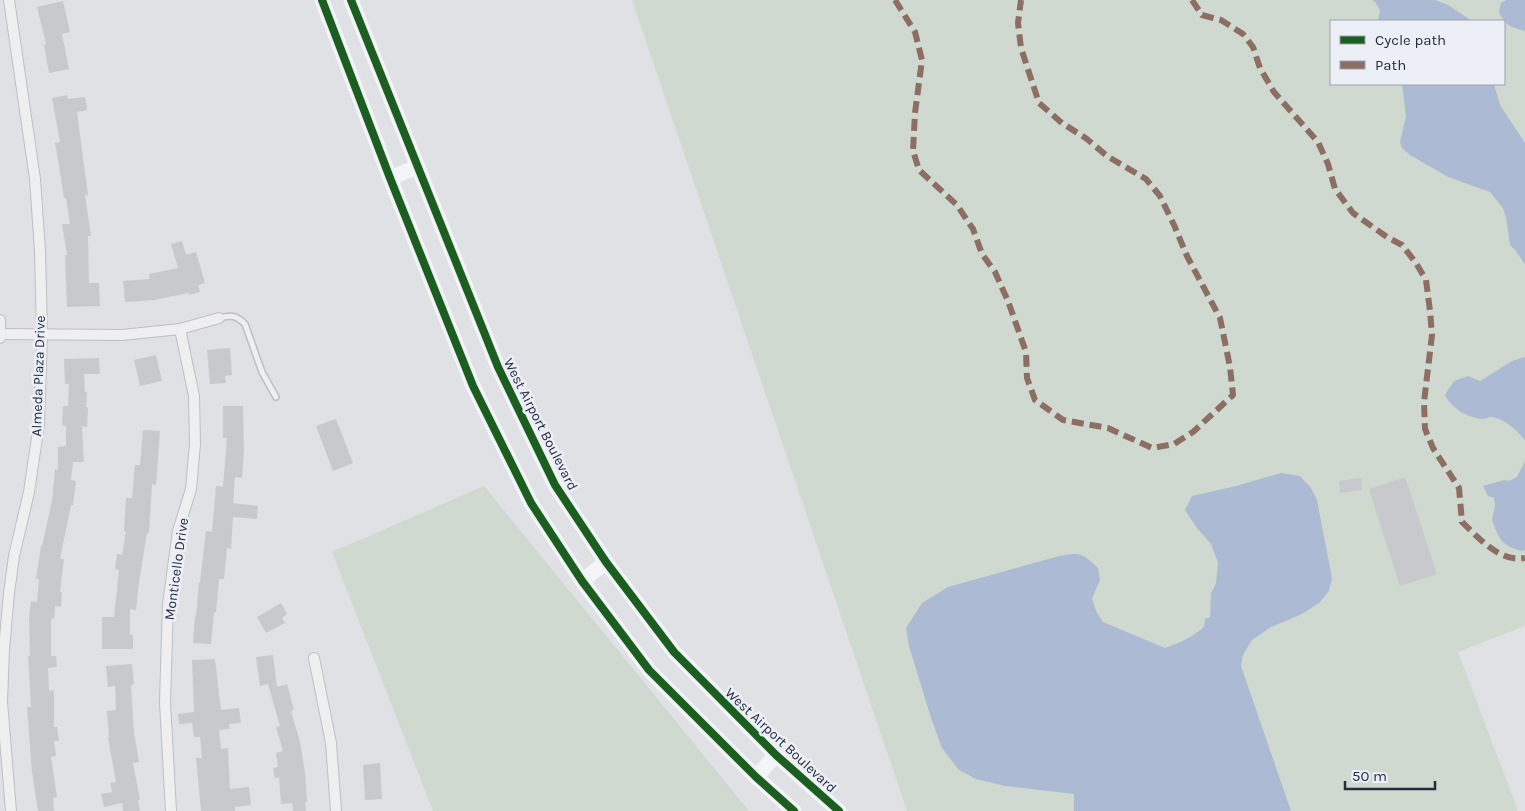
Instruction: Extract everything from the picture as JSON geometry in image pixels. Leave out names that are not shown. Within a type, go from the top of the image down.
[{"type":"main road","points":[[322,0],[390,178],[473,386],[530,504],[582,581],[649,670],[756,777],[794,811]]},
{"type":"main road","name":"West Airport Boulevard","points":[[351,0],[498,367],[555,485],[606,562],[674,652],[776,755],[839,811]]},
{"type":"main road","points":[[390,178],[417,167]]},
{"type":"main road","points":[[582,581],[606,562]]},
{"type":"main road","points":[[756,777],[776,755]]},
{"type":"street","name":"Almeda Plaza Drive","points":[[9,0],[35,179],[40,251],[42,334],[39,424],[29,492],[14,556],[4,649],[2,702],[11,811]]},
{"type":"street","points":[[0,334],[122,335],[180,329],[219,318]]},
{"type":"street","points":[[0,320],[0,338]]},
{"type":"street","name":"Monticello Drive","points":[[171,811],[164,702],[168,604],[178,531],[191,489],[195,444],[194,396],[180,329]]},
{"type":"street","points":[[314,658],[332,743],[336,811]]},
{"type":"lane","points":[[219,318],[232,315],[239,318],[245,324],[262,372],[276,397]]},
{"type":"shaded area","points":[[632,0],[1525,0],[1525,626],[1458,652],[1518,811],[907,811]]},
{"type":"shaded area","points":[[484,486],[749,811],[433,811],[332,552]]},
{"type":"water","points":[[1372,0],[1435,0],[1448,5],[1470,20],[1378,20],[1380,10]]},
{"type":"water","points":[[1506,0],[1525,0],[1525,31],[1506,23],[1499,12],[1501,3]]},
{"type":"water","points":[[1402,85],[1494,85],[1500,105],[1525,143],[1525,265],[1510,245],[1503,208],[1490,192],[1448,177],[1410,155],[1402,148],[1400,142],[1406,116]]},
{"type":"water","points":[[1525,357],[1525,441],[1515,429],[1500,419],[1491,417],[1484,419],[1466,415],[1452,405],[1445,395],[1454,381],[1468,376],[1480,381],[1512,361]]},
{"type":"water","points":[[1525,461],[1525,550],[1523,551],[1510,547],[1499,537],[1492,520],[1495,505],[1494,498],[1488,496],[1483,486],[1504,480],[1509,481],[1517,477]]},
{"type":"water","points":[[1281,473],[1300,476],[1311,488],[1317,500],[1332,578],[1329,591],[1319,603],[1302,614],[1271,627],[1252,640],[1243,655],[1241,666],[1291,811],[1074,811],[1074,794],[1005,786],[976,779],[959,770],[942,748],[909,646],[906,628],[922,603],[948,587],[1059,556],[1077,554],[1088,559],[1098,568],[1100,580],[1092,599],[1097,613],[1103,622],[1165,648],[1190,637],[1204,627],[1205,619],[1210,617],[1211,594],[1216,583],[1218,563],[1211,544],[1185,510],[1192,496]]},
{"type":"building","points":[[63,1],[70,32],[62,34],[69,69],[49,73],[44,45],[46,44],[37,7]]},
{"type":"building","points":[[67,95],[68,99],[85,97],[87,110],[77,112],[88,195],[85,195],[91,236],[88,236],[89,283],[99,283],[100,306],[67,307],[65,255],[67,255],[62,224],[70,224],[55,143],[60,142],[52,98]]},
{"type":"building","points":[[182,241],[186,255],[196,252],[205,283],[198,285],[200,292],[154,300],[125,302],[123,281],[150,279],[149,274],[178,268],[171,244]]},
{"type":"building","points":[[230,348],[232,375],[225,376],[226,383],[210,384],[207,350]]},
{"type":"building","points":[[156,355],[162,381],[140,386],[134,360]]},
{"type":"building","points":[[99,358],[100,374],[84,374],[85,392],[87,392],[86,407],[88,407],[87,427],[82,426],[84,462],[73,462],[71,480],[76,481],[73,505],[71,505],[60,559],[64,559],[60,592],[62,592],[61,607],[55,606],[54,619],[51,618],[51,656],[56,656],[57,667],[48,668],[49,691],[54,690],[54,727],[57,727],[59,741],[54,741],[56,756],[51,757],[57,797],[53,798],[54,811],[38,811],[32,772],[27,707],[31,707],[28,656],[30,656],[29,618],[31,601],[37,602],[39,579],[36,579],[41,546],[52,501],[55,469],[58,470],[58,447],[66,446],[66,426],[62,425],[63,406],[68,406],[69,384],[65,384],[64,359]]},
{"type":"building","points":[[223,406],[243,406],[244,451],[242,478],[235,477],[233,503],[258,506],[257,519],[233,517],[231,549],[227,548],[224,579],[219,579],[211,644],[193,643],[206,531],[212,532],[216,486],[223,487],[227,438],[223,438]]},
{"type":"building","points":[[336,419],[353,463],[333,471],[316,426]]},
{"type":"building","points":[[143,430],[160,431],[156,485],[152,484],[149,533],[147,533],[136,610],[130,609],[130,635],[133,635],[133,649],[102,649],[102,617],[114,617],[119,570],[115,569],[117,554],[122,555],[126,532],[124,531],[126,498],[132,498],[135,465],[140,465]]},
{"type":"building","points":[[1405,477],[1437,574],[1400,586],[1369,489]]},
{"type":"building","points":[[1361,478],[1362,490],[1340,493],[1339,481]]},
{"type":"building","points":[[281,603],[287,614],[282,618],[285,623],[266,633],[257,617]]},
{"type":"building","points":[[273,655],[277,687],[287,684],[294,710],[291,711],[300,742],[305,772],[306,811],[293,811],[292,803],[281,804],[279,777],[275,778],[273,768],[278,767],[276,753],[283,751],[276,727],[280,726],[268,684],[260,686],[256,657]]},
{"type":"building","points":[[215,659],[221,710],[239,708],[241,723],[229,724],[230,729],[219,730],[221,749],[228,748],[230,789],[249,787],[251,805],[235,807],[235,811],[201,811],[196,758],[202,758],[200,737],[194,737],[192,723],[179,724],[178,714],[194,712],[192,660]]},
{"type":"building","points":[[132,664],[134,684],[131,685],[134,733],[139,762],[133,763],[140,800],[138,800],[140,811],[123,811],[122,803],[104,807],[101,794],[112,792],[110,783],[116,782],[108,738],[107,711],[116,710],[115,686],[108,687],[106,666]]},
{"type":"building","points":[[380,763],[382,799],[365,800],[363,765]]},
{"type":"marked path","points":[[895,0],[915,32],[922,60],[915,113],[913,151],[919,170],[957,205],[973,229],[982,254],[995,272],[1008,301],[1026,352],[1027,378],[1035,400],[1063,420],[1108,428],[1152,448],[1174,444],[1193,432],[1233,395],[1230,367],[1220,318],[1187,256],[1160,196],[1146,179],[1107,156],[1087,139],[1062,123],[1039,103],[1021,48],[1018,23],[1021,0]]},
{"type":"marked path","points":[[1192,0],[1202,15],[1221,20],[1243,34],[1253,47],[1260,68],[1274,92],[1318,142],[1328,164],[1335,189],[1353,213],[1387,237],[1402,245],[1416,263],[1426,280],[1432,335],[1424,402],[1425,429],[1433,448],[1459,488],[1462,522],[1490,548],[1507,557],[1525,558]]},
{"type":"cycle path","points":[[322,0],[390,178],[473,386],[531,503],[582,581],[649,670],[756,777],[794,811]]},
{"type":"cycle path","points":[[351,0],[498,367],[555,485],[606,562],[674,652],[776,755],[839,811]]}]
